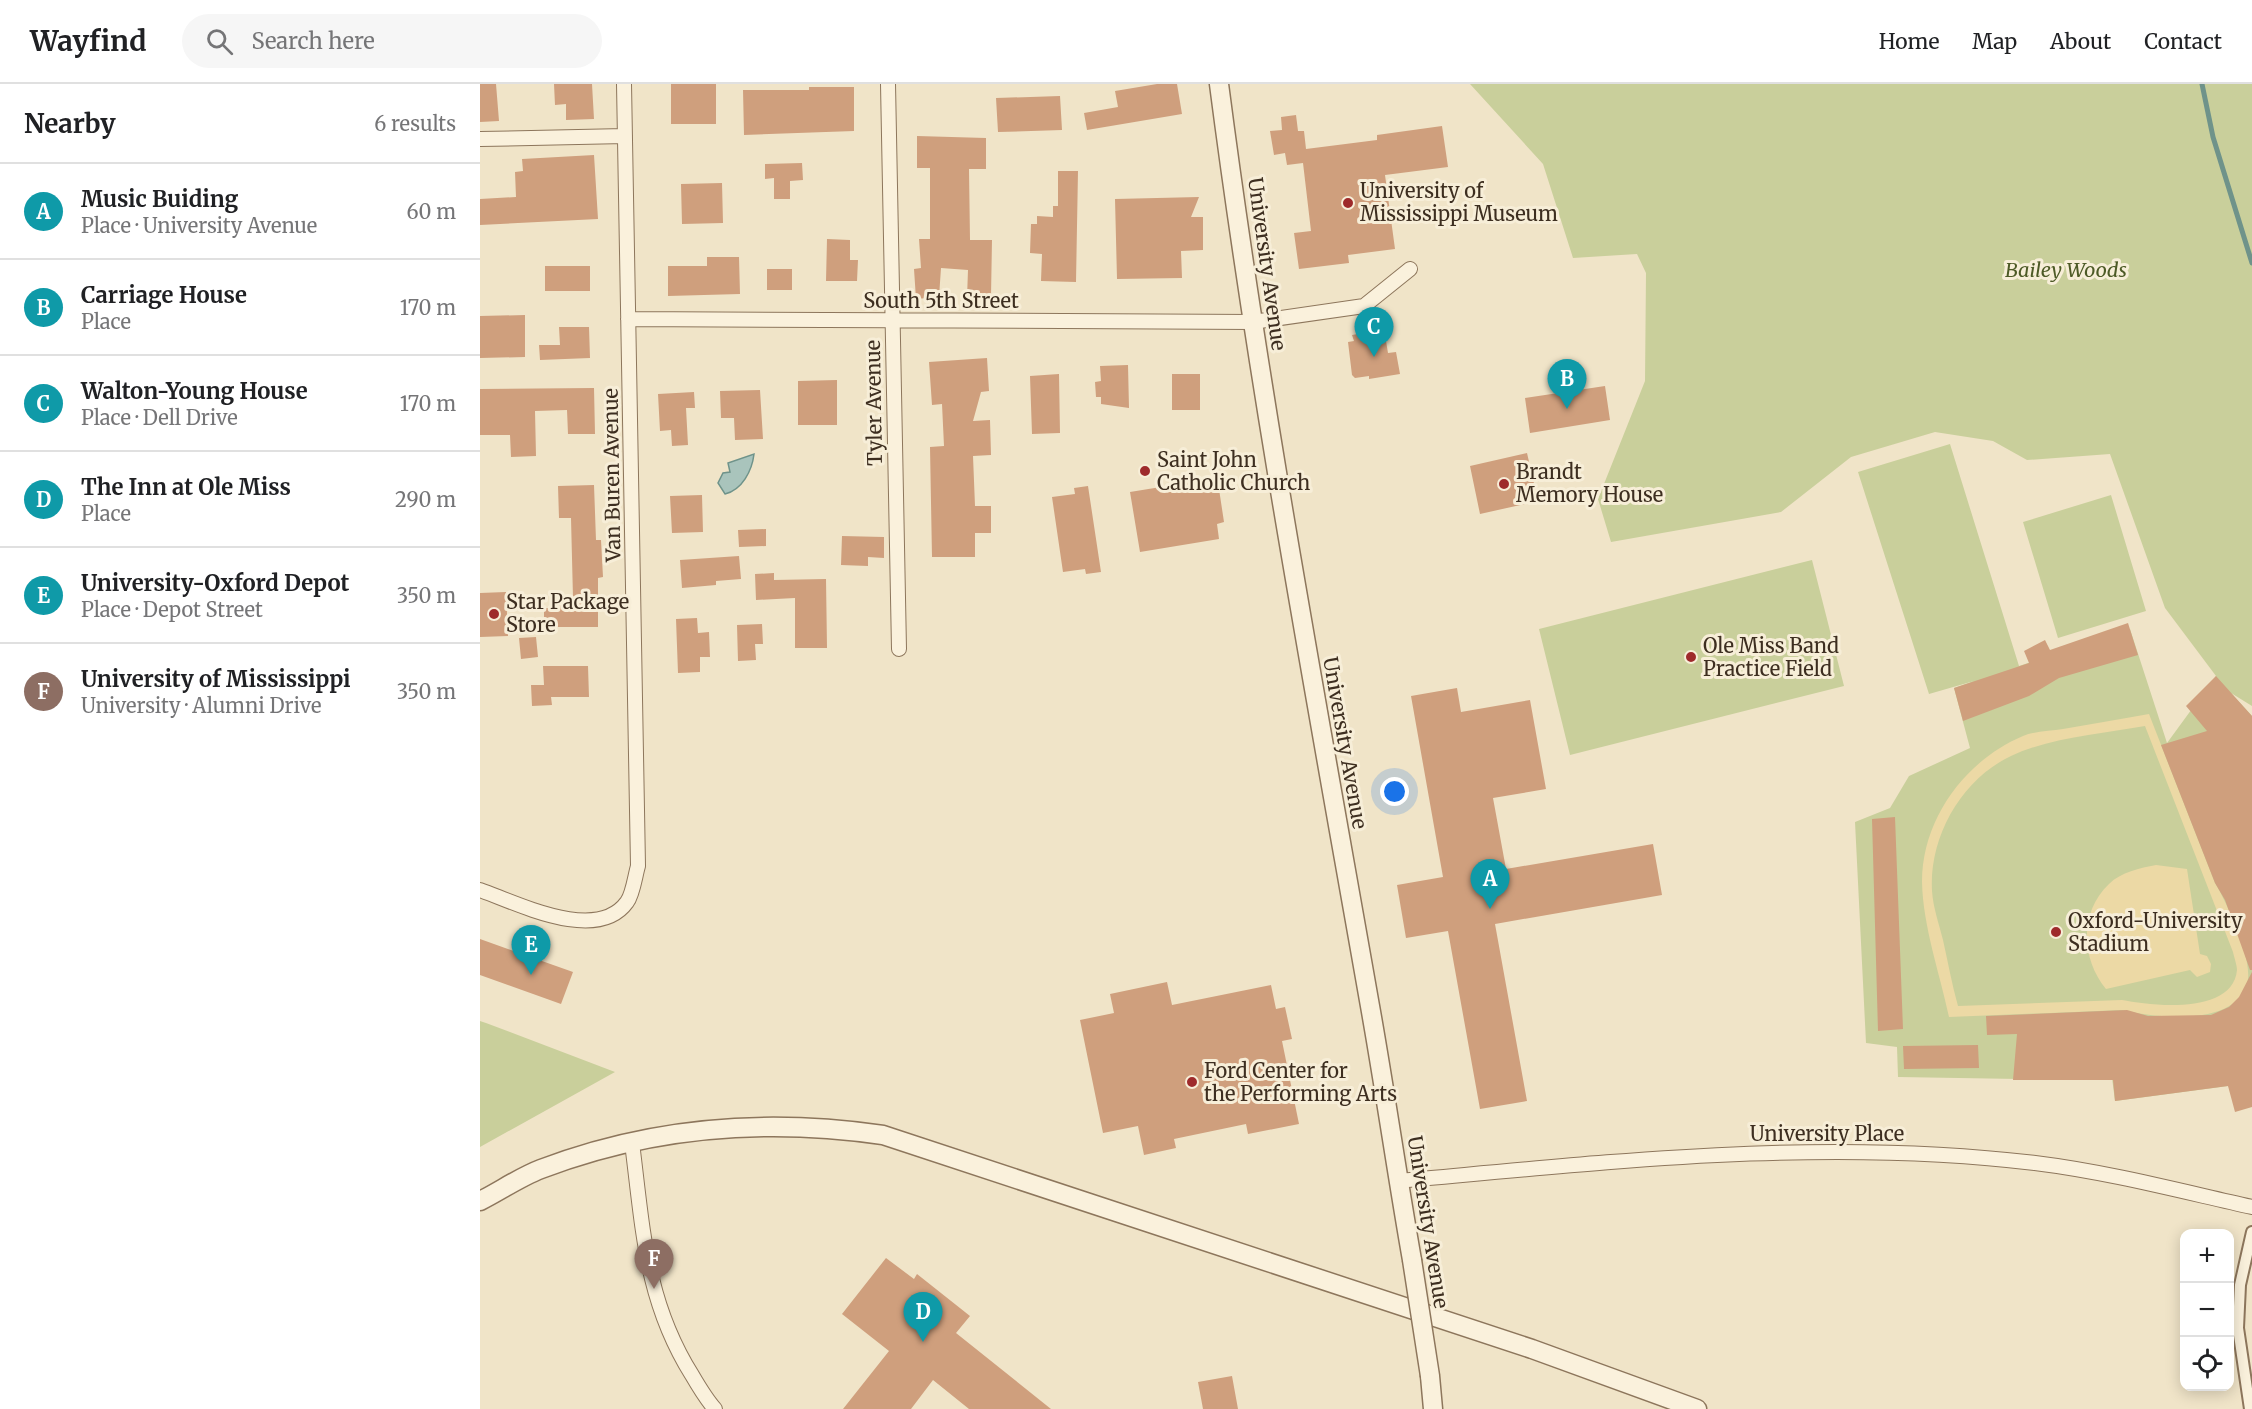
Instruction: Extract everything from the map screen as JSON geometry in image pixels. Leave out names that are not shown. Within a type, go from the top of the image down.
[{"type":"street","name":"Van Buren Avenue","points":[[480,890],[572,921],[604,919],[627,902],[638,866],[624,84]]},
{"type":"street","name":"Tyler Avenue","points":[[888,84],[898,649]]},
{"type":"street","name":"University Avenue","points":[[1219,84],[1290,560],[1370,1007],[1412,1260],[1433,1409]]},
{"type":"street","points":[[480,139],[625,136]]},
{"type":"street","name":"South 5th Street","points":[[628,320],[1253,322],[1364,306],[1410,269]]},
{"type":"street","points":[[480,1201],[538,1170],[597,1150],[707,1129],[780,1125],[882,1134],[1521,1345],[1696,1409]]},
{"type":"street","points":[[632,1143],[645,1252],[657,1305],[682,1359],[715,1409]]},
{"type":"street","name":"University Place","points":[[1398,1181],[1703,1155],[1825,1150],[1929,1154],[2036,1163],[2130,1180],[2252,1207]]},
{"type":"street","points":[[2250,1409],[2238,1328],[2240,1285],[2252,1232]]},
{"type":"green space","name":"Bailey Woods","points":[[1470,84],[2252,84],[2252,706],[2231,693],[2252,716],[2252,1106],[2228,1086],[2115,1101],[2111,1070],[2089,1080],[1898,1077],[1897,1047],[1866,1043],[1855,822],[1890,808],[1909,776],[1970,748],[1954,688],[1974,681],[1929,694],[1858,472],[1950,444],[2019,666],[2130,629],[2167,743],[2216,676],[2165,608],[2110,454],[2027,460],[1993,441],[1935,432],[1851,457],[1781,512],[1611,542],[1598,499],[1645,381],[1646,273],[1637,254],[1573,258],[1543,164]]},
{"type":"green space","points":[[2111,495],[2146,611],[2058,638],[2023,522]]},
{"type":"green space","name":"Ole Miss Band Practice Field","points":[[1812,560],[1844,686],[1570,755],[1539,629]]},
{"type":"green space","points":[[480,1021],[486,1023],[615,1072],[480,1147]]},
{"type":"sand","points":[[2149,714],[2215,883],[2226,903],[2242,943],[2248,979],[2242,995],[2230,1006],[2195,1016],[2175,1017],[2122,1010],[1949,1017],[1925,916],[1922,882],[1924,858],[1930,836],[1951,794],[1983,760],[2023,736]],"holes":[[[2145,726],[2233,952],[2237,970],[2232,984],[2222,995],[2207,1001],[2171,1005],[2122,1000],[1958,1006],[1932,891],[1936,850],[1943,830],[1964,794],[1993,766],[2011,756],[2060,740]]]},
{"type":"sand","points":[[2156,865],[2187,869],[2200,954],[2207,956],[2211,964],[2210,972],[2197,977],[2190,970],[2106,989],[2092,964],[2088,950],[2088,922],[2092,908],[2099,895],[2119,876]]},
{"type":"water","points":[[754,454],[745,479],[731,492],[725,494],[718,483],[723,473],[730,472],[728,463]]},
{"type":"building","points":[[480,84],[496,84],[499,121],[480,122]]},
{"type":"building","points":[[554,84],[592,84],[594,119],[566,120],[566,104],[555,105]]},
{"type":"building","points":[[671,84],[716,84],[716,124],[671,124]]},
{"type":"building","points":[[1157,84],[1177,84],[1182,114],[1087,130],[1084,113],[1118,107],[1115,91]]},
{"type":"building","points":[[809,87],[854,87],[854,131],[744,135],[743,90],[809,90]]},
{"type":"building","points":[[1060,96],[1062,130],[998,132],[996,98]]},
{"type":"building","name":"University of Mississippi Museum","points":[[1296,115],[1298,131],[1304,131],[1306,149],[1377,140],[1377,135],[1442,126],[1448,167],[1385,175],[1395,249],[1348,255],[1349,263],[1299,269],[1294,233],[1311,231],[1303,163],[1287,165],[1285,153],[1274,155],[1270,131],[1282,130],[1281,117]]},
{"type":"building","points":[[917,136],[986,138],[986,169],[969,169],[970,240],[992,240],[991,296],[967,298],[968,270],[941,268],[939,297],[916,299],[914,269],[921,268],[919,239],[930,239],[930,168],[917,168]]},
{"type":"building","points":[[594,155],[598,219],[480,225],[480,199],[516,197],[515,172],[523,171],[522,159]]},
{"type":"building","points":[[802,163],[803,180],[790,181],[790,199],[774,199],[774,178],[765,179],[765,164]]},
{"type":"building","points":[[1058,171],[1078,171],[1076,282],[1041,281],[1042,254],[1030,253],[1031,224],[1037,224],[1037,216],[1053,217],[1053,206],[1058,206]]},
{"type":"building","points":[[722,183],[723,223],[682,224],[681,184]]},
{"type":"building","points":[[1199,197],[1191,217],[1203,217],[1203,250],[1181,251],[1182,278],[1117,279],[1115,199]]},
{"type":"building","points":[[827,239],[850,240],[850,260],[858,260],[857,281],[826,281]]},
{"type":"building","points":[[707,257],[739,257],[740,294],[668,296],[668,266],[707,266]]},
{"type":"building","points":[[545,266],[590,266],[590,291],[545,291]]},
{"type":"building","points":[[767,269],[792,269],[792,290],[767,290]]},
{"type":"building","points":[[525,315],[525,357],[480,358],[480,316]]},
{"type":"building","points":[[559,327],[589,327],[590,358],[540,360],[539,345],[560,345]]},
{"type":"building","points":[[1371,334],[1372,337],[1385,335],[1388,353],[1396,352],[1400,374],[1369,379],[1369,376],[1355,378],[1352,375],[1348,342],[1354,341],[1352,335]]},
{"type":"building","points":[[987,358],[989,391],[981,392],[973,421],[990,420],[991,455],[973,456],[975,506],[991,506],[991,533],[975,533],[975,557],[932,557],[930,447],[944,446],[942,404],[932,405],[929,362]]},
{"type":"building","points":[[1128,365],[1129,408],[1101,404],[1101,397],[1096,397],[1095,382],[1101,381],[1100,366]]},
{"type":"building","points":[[1059,374],[1060,433],[1032,434],[1030,376]]},
{"type":"building","points":[[1172,374],[1200,374],[1200,410],[1172,410]]},
{"type":"building","points":[[837,380],[837,425],[798,425],[798,381]]},
{"type":"building","points":[[1605,386],[1610,420],[1530,433],[1525,398]]},
{"type":"building","points":[[594,388],[595,434],[568,434],[567,410],[535,411],[536,456],[511,457],[510,435],[480,435],[480,389]]},
{"type":"building","points":[[760,390],[763,439],[735,440],[734,418],[721,418],[720,391]]},
{"type":"building","points":[[694,392],[695,408],[686,408],[688,445],[672,446],[671,430],[660,431],[658,394]]},
{"type":"building","name":"Brandt Memory House","points":[[1527,453],[1538,501],[1480,514],[1470,466]]},
{"type":"building","name":"Saint John Catholic Church","points":[[1210,479],[1212,491],[1219,489],[1224,522],[1217,524],[1219,539],[1140,552],[1130,492]]},
{"type":"building","points":[[594,485],[596,540],[601,540],[603,577],[598,578],[598,627],[544,627],[544,608],[554,608],[554,598],[573,598],[571,518],[559,518],[558,486]]},
{"type":"building","points":[[1088,486],[1101,572],[1086,574],[1085,569],[1063,572],[1052,497],[1075,494],[1074,488]]},
{"type":"building","points":[[702,495],[703,532],[672,533],[670,496]]},
{"type":"building","points":[[766,529],[766,546],[739,547],[738,530]]},
{"type":"building","points":[[842,536],[884,537],[884,558],[868,557],[868,566],[841,565]]},
{"type":"building","points":[[739,556],[741,579],[716,581],[716,585],[682,588],[680,560]]},
{"type":"building","points":[[774,573],[774,580],[826,579],[827,648],[795,648],[795,598],[756,600],[755,574]]},
{"type":"building","name":"Star Package Store","points":[[506,592],[508,636],[480,637],[480,593]]},
{"type":"building","points":[[697,618],[698,633],[709,632],[710,657],[700,657],[700,672],[678,673],[676,619]]},
{"type":"building","points":[[2128,623],[2138,655],[2059,678],[2029,696],[1963,721],[1954,688],[2029,663],[2024,651],[2045,640],[2050,650]]},
{"type":"building","points":[[762,624],[763,644],[755,644],[756,660],[738,661],[737,625]]},
{"type":"building","points":[[536,637],[538,657],[521,659],[519,638]]},
{"type":"building","points":[[543,666],[588,666],[589,697],[551,697],[552,705],[532,706],[531,685],[544,685]]},
{"type":"building","points":[[2216,676],[2252,716],[2252,970],[2250,970],[2225,900],[2215,883],[2161,745],[2207,731],[2186,706]]},
{"type":"building","points":[[1457,688],[1461,712],[1530,700],[1546,789],[1493,798],[1506,869],[1653,844],[1662,895],[1495,924],[1527,1101],[1480,1109],[1448,931],[1406,938],[1397,885],[1443,877],[1411,696]]},
{"type":"building","points":[[1895,817],[1903,1029],[1878,1031],[1872,819]]},
{"type":"building","points":[[480,939],[573,972],[561,1004],[480,975]]},
{"type":"building","points":[[2252,972],[2252,1107],[2235,1112],[2228,1086],[2115,1101],[2113,1080],[2013,1080],[2017,1034],[1987,1035],[1986,1016],[2127,1010],[2148,1016],[2211,1015],[2229,1007],[2239,997]]},
{"type":"building","name":"Ford Center for the Performing Arts","points":[[1167,982],[1172,1005],[1271,985],[1276,1009],[1285,1007],[1292,1039],[1282,1041],[1299,1124],[1248,1134],[1246,1124],[1174,1139],[1176,1148],[1144,1155],[1138,1126],[1103,1133],[1080,1020],[1114,1013],[1110,994]]},
{"type":"building","points":[[1978,1045],[1979,1068],[1904,1069],[1903,1046]]},
{"type":"building","points":[[886,1258],[914,1279],[917,1274],[970,1316],[956,1333],[1051,1409],[969,1409],[933,1380],[911,1409],[843,1409],[889,1351],[842,1314]]},
{"type":"building","points":[[1232,1376],[1238,1409],[1203,1409],[1198,1382]]},
{"type":"waterway","points":[[2202,84],[2213,137],[2252,263]]},
{"type":"place","name":"University of Mississippi Museum","points":[[1348,203]]},
{"type":"place","name":"Walton-Young House","points":[[1374,357]]},
{"type":"place","name":"Carriage House","points":[[1567,409]]},
{"type":"place","name":"Saint John Catholic Church","points":[[1145,471]]},
{"type":"place","name":"Brandt Memory House","points":[[1504,484]]},
{"type":"place","name":"Star Package Store","points":[[494,614]]},
{"type":"place","name":"Ole Miss Band Practice Field","points":[[1691,657]]},
{"type":"place","name":"Music Buiding","points":[[1490,909]]},
{"type":"place","name":"Oxford-University Stadium","points":[[2056,932]]},
{"type":"place","name":"University-Oxford Depot","points":[[531,975]]},
{"type":"place","name":"Ford Center for the Performing Arts","points":[[1192,1082]]},
{"type":"place","name":"University of Mississippi","points":[[654,1289]]},
{"type":"place","name":"The Inn at Ole Miss","points":[[923,1342]]}]
